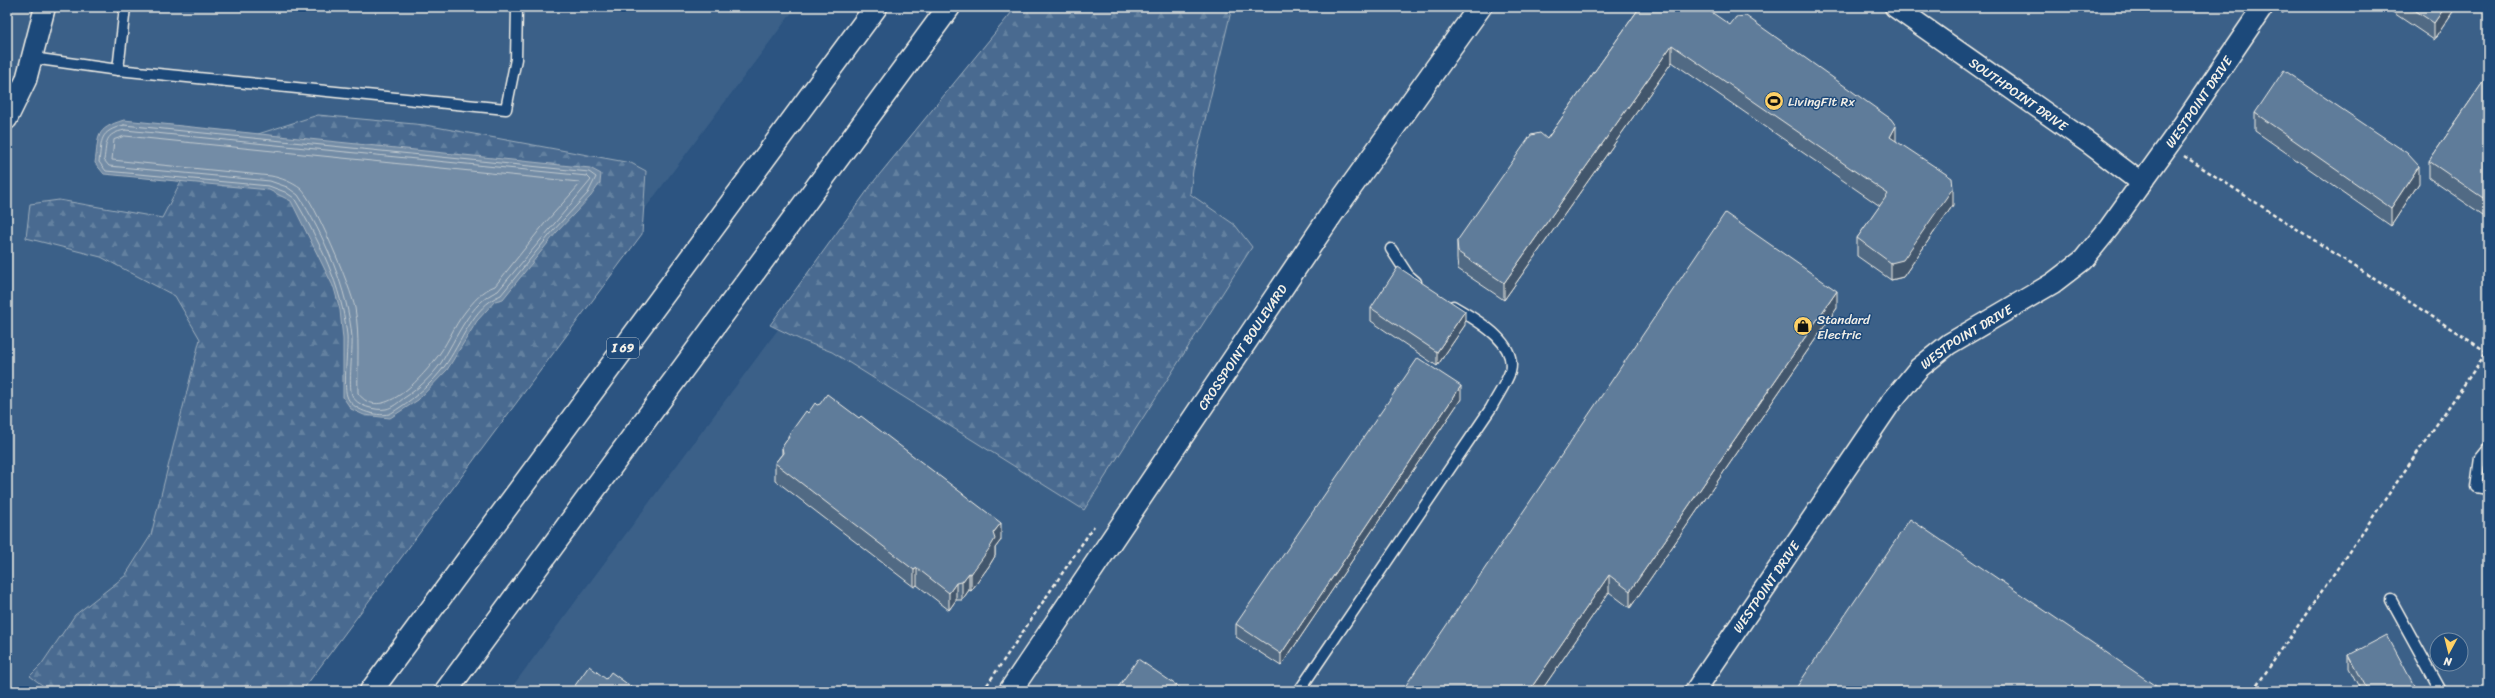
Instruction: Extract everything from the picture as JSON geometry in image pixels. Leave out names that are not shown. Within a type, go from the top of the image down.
[{"type":"main road","name":"I 69","points":[[371,691],[876,7]]},
{"type":"main road","points":[[446,691],[949,7]]},
{"type":"main road","name":"CROSSPOINT BOULEVARD","points":[[1010,691],[1333,212],[1480,7]]},
{"type":"street","points":[[7,119],[26,80],[45,7]]},
{"type":"street","name":"SOUTHPOINT DRIVE","points":[[1895,7],[2090,144],[2140,182]]},
{"type":"street","name":"WESTPOINT DRIVE","points":[[1695,691],[1892,400],[1919,368],[1949,344],[2053,283],[2083,260],[2109,228],[2140,182],[2180,129],[2263,7]]},
{"type":"lane","points":[[118,70],[125,7]]},
{"type":"lane","points":[[32,58],[118,70],[506,109],[516,59],[517,7]]},
{"type":"lane","points":[[1391,248],[1408,275],[1428,290]]},
{"type":"lane","points":[[1299,691],[1492,408],[1510,372],[1512,357],[1502,342],[1447,302]]},
{"type":"lane","points":[[2488,448],[2480,458],[2476,487],[2488,488]]},
{"type":"lane","points":[[2391,600],[2441,691]]},
{"type":"path","points":[[2184,157],[2487,351],[2253,691]]},
{"type":"path","points":[[983,691],[1094,526]]},
{"type":"shaded area","points":[[7,7],[796,7],[284,691],[7,691]]},
{"type":"shaded area","points":[[1018,7],[2488,7],[2488,691],[509,691]]},
{"type":"green space","points":[[1016,7],[1232,7],[1193,170],[1190,194],[1235,225],[1252,247],[1084,510],[832,352],[801,340],[770,325],[875,180]]},
{"type":"green space","points":[[318,115],[425,125],[631,163],[646,171],[642,234],[302,691],[50,691],[30,676],[41,665],[75,615],[125,576],[151,535],[200,339],[175,296],[101,257],[26,238],[30,204],[59,200],[162,218],[195,154]]},
{"type":"water","points":[[124,120],[590,168],[601,174],[600,183],[591,196],[556,233],[503,299],[495,301],[477,321],[447,370],[418,400],[390,418],[364,415],[351,409],[343,397],[343,339],[340,310],[334,288],[291,201],[269,190],[104,174],[95,163],[98,140],[103,130],[114,123]]},
{"type":"building","points":[[1640,7],[1704,7],[1730,25],[1736,17],[1746,16],[1891,119],[1896,126],[1890,137],[1952,178],[1953,188],[1903,260],[1891,263],[1857,238],[1888,194],[1672,45],[1504,283],[1458,252],[1457,241],[1531,135],[1540,133],[1547,139]]},
{"type":"building","points":[[2410,7],[2445,7],[2434,23]]},
{"type":"building","points":[[2284,70],[2407,153],[2419,166],[2391,208],[2255,113]]},
{"type":"building","points":[[2488,75],[2488,197],[2486,200],[2429,161]]},
{"type":"building","points":[[1725,213],[1837,291],[1630,591],[1609,575],[1529,691],[1402,691]]},
{"type":"building","points":[[1398,267],[1465,311],[1437,352],[1371,308]]},
{"type":"building","points":[[1418,358],[1461,386],[1281,654],[1236,624]]},
{"type":"building","points":[[827,394],[859,418],[861,416],[1001,523],[993,533],[995,539],[971,574],[969,573],[962,582],[956,583],[949,593],[917,568],[914,570],[775,463],[783,453],[782,447],[789,437],[788,436],[806,411],[808,413],[815,403],[817,405],[820,404]]},
{"type":"building","points":[[1910,519],[2163,691],[1794,691]]},
{"type":"building","points":[[2387,635],[2417,691],[2368,691],[2349,655]]},
{"type":"building","points":[[1138,659],[1179,687],[1177,691],[1120,691],[1117,689]]},
{"type":"building","points":[[589,666],[606,679],[611,672],[637,691],[571,691]]},
{"type":"place","name":"LivingFit Rx","points":[[1774,101]]},
{"type":"place","name":"Standard Electric","points":[[1803,326]]}]
